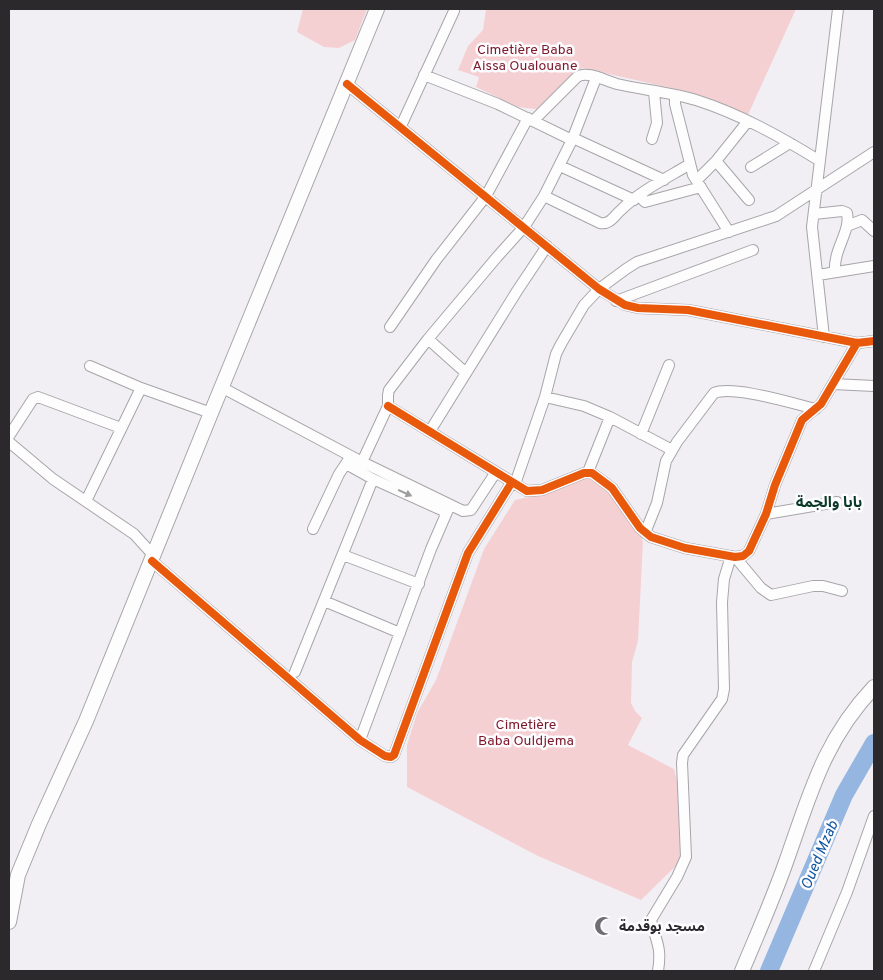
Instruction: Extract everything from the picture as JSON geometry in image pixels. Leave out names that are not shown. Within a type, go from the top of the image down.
[{"type":"main road","points":[[9,922],[14,874],[86,721],[221,387],[348,84],[377,9]]},
{"type":"main road","points":[[742,971],[786,863],[809,794],[824,759],[840,729],[874,687]]},
{"type":"street","points":[[824,337],[812,237],[838,9]]},
{"type":"street","points":[[401,126],[454,11]]},
{"type":"street","points":[[390,327],[436,260],[486,196],[530,120],[577,77],[586,74],[614,84],[696,100],[748,120],[820,161]]},
{"type":"street","points":[[424,75],[498,104],[664,180]]},
{"type":"street","points":[[362,462],[388,406],[389,390],[428,339],[497,256],[524,227],[544,196],[573,139],[596,78]]},
{"type":"street","points":[[348,84],[599,289],[624,305],[638,308],[694,311],[857,343],[874,342]]},
{"type":"street","points":[[652,139],[657,123],[654,92]]},
{"type":"street","points":[[675,95],[675,104],[690,164],[699,184],[729,232]]},
{"type":"street","points":[[560,166],[645,202],[699,184],[748,120]]},
{"type":"street","points":[[750,167],[790,143]]},
{"type":"street","points":[[9,442],[53,479],[134,534],[153,558],[360,740],[385,756],[391,757],[394,755],[468,553],[513,483],[545,397],[556,354],[584,305],[599,289],[637,262],[776,216],[874,152]]},
{"type":"street","points":[[716,162],[749,200]]},
{"type":"street","points":[[544,196],[604,224],[608,223],[624,206],[690,164]]},
{"type":"street","points":[[814,214],[845,211],[848,215],[847,226],[835,258],[835,272]]},
{"type":"street","points":[[847,226],[862,220],[874,231]]},
{"type":"street","points":[[430,431],[547,246]]},
{"type":"street","points":[[616,301],[753,250]]},
{"type":"street","points":[[818,275],[874,266]]},
{"type":"street","points":[[428,339],[466,373]]},
{"type":"street","points":[[388,406],[528,491],[535,491],[588,472],[612,488],[645,533],[659,541],[684,548],[733,556],[747,554],[766,514],[775,485],[802,420],[821,404],[857,343]]},
{"type":"street","points":[[641,434],[669,365]]},
{"type":"street","points":[[90,366],[141,388],[211,413]]},
{"type":"street","points":[[833,384],[874,386]]},
{"type":"street","points":[[221,387],[348,460],[373,479],[448,508],[464,511],[470,510],[496,472]]},
{"type":"street","points":[[86,501],[141,388]]},
{"type":"street","points":[[645,533],[660,493],[663,468],[672,450],[712,395],[718,391],[727,390],[816,409]]},
{"type":"street","points":[[9,436],[33,400],[38,397],[121,428]]},
{"type":"street","points":[[545,397],[584,406],[610,417],[672,450]]},
{"type":"street","points":[[588,472],[610,417]]},
{"type":"street","points":[[348,460],[362,462],[448,508]]},
{"type":"street","points":[[313,528],[339,474],[348,460]]},
{"type":"street","points":[[295,672],[373,479]]},
{"type":"street","points":[[766,514],[837,502]]},
{"type":"street","points":[[360,740],[448,508]]},
{"type":"street","points":[[343,555],[420,584]]},
{"type":"street","points":[[733,556],[761,588],[771,595],[813,586],[823,586],[842,591]]},
{"type":"street","points":[[658,971],[660,956],[658,939],[651,920],[678,878],[686,857],[683,755],[713,714],[723,694],[722,602],[724,579],[733,556]]},
{"type":"street","points":[[324,601],[400,633]]},
{"type":"street","points":[[814,971],[847,892],[874,816]]},
{"type":"green space","points":[[303,9],[367,9],[355,40],[339,48],[324,47],[297,32]]},
{"type":"green space","name":"Cimetière Baba Aissa Oualouane","points":[[486,9],[796,9],[747,117],[689,92],[582,68],[543,110],[518,107],[476,87],[479,77],[458,70],[468,46],[483,30]]},
{"type":"green space","name":"Cimetière Baba Ouldjema","points":[[589,477],[614,495],[643,541],[638,641],[632,662],[631,703],[635,711],[642,718],[628,745],[674,769],[680,787],[678,798],[683,859],[641,900],[538,856],[407,787],[407,745],[417,713],[436,680],[484,549],[515,500],[546,493]]},
{"type":"waterway","name":"Oued Mzab","points":[[769,971],[844,795],[874,743]]},
{"type":"cycle path","points":[[347,84],[599,289],[625,305],[638,308],[688,310],[857,343],[874,341]]},
{"type":"cycle path","points":[[388,406],[527,491],[542,490],[584,473],[592,473],[612,488],[640,528],[651,537],[685,548],[735,557],[743,556],[749,551],[766,514],[775,485],[802,420],[821,404],[857,343]]},
{"type":"cycle path","points":[[152,561],[360,740],[385,756],[391,757],[394,755],[468,553],[512,482]]},
{"type":"place","name":"مسجد بوقدمة","points":[[604,926]]},
{"type":"district","name":"بابا والجمة","points":[[829,502]]}]
